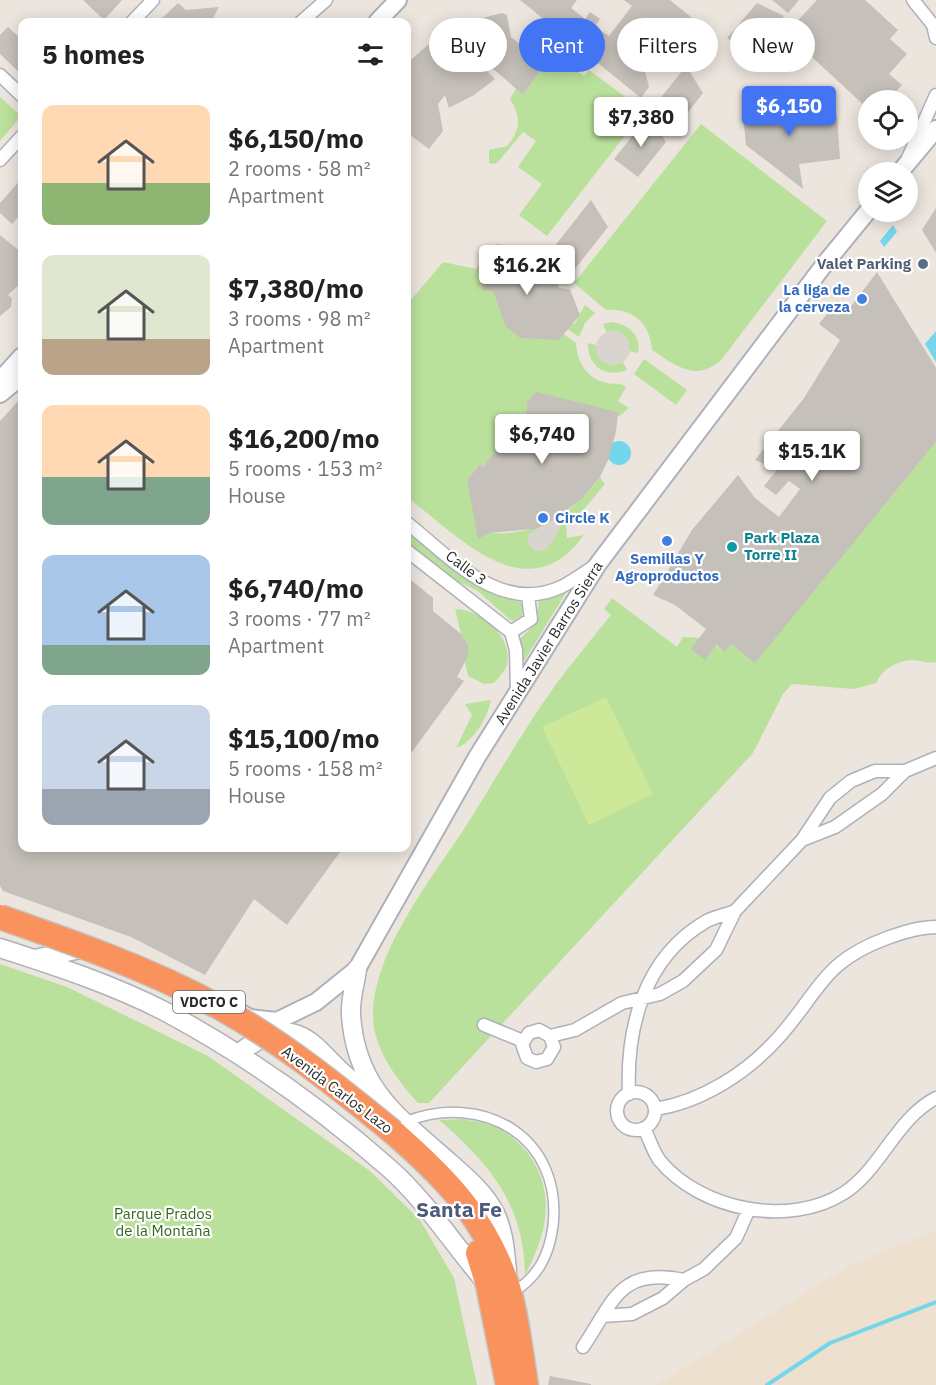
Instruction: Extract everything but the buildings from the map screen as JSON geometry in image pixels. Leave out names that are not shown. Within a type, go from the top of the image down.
[{"type":"highway","name":"Avenida Carlos Lazo","points":[[0,917],[98,951],[221,1009],[309,1064],[394,1133],[459,1218],[499,1290],[526,1385]]},
{"type":"highway","name":"Avenida Carlos Lazo","points":[[0,934],[89,964],[174,1002],[212,1022],[394,1133]]},
{"type":"highway","name":"Avenida Carlos Lazo","points":[[499,1290],[508,1385]]},
{"type":"main road","points":[[35,959],[100,944]]},
{"type":"main road","name":"Avenida Carlos Lazo","points":[[0,948],[109,986],[156,1008],[238,1054],[279,1082],[391,1170],[499,1290]]},
{"type":"main road","name":"Avenida Carlos Lazo","points":[[357,969],[351,1013],[354,1040],[367,1079],[394,1133],[478,1188],[494,1212],[503,1236],[499,1290]]},
{"type":"main road","points":[[238,1054],[266,1035],[299,1036],[323,1050],[357,1085],[375,1092]]},
{"type":"street","points":[[136,18],[153,0]]},
{"type":"street","points":[[306,18],[326,0]]},
{"type":"street","points":[[381,18],[398,0]]},
{"type":"street","points":[[914,0],[935,26],[936,38]]},
{"type":"street","points":[[0,75],[18,92]]},
{"type":"street","points":[[906,162],[936,95]]},
{"type":"street","points":[[909,162],[936,129]]},
{"type":"street","points":[[0,160],[18,140]]},
{"type":"street","name":"Avenida Javier Barros Sierra","points":[[100,944],[146,964],[250,1018],[277,1021],[316,1002],[357,969],[477,757],[598,564],[859,222]]},
{"type":"street","points":[[0,380],[18,360]]},
{"type":"street","points":[[0,394],[18,379]]},
{"type":"street","name":"Calle 3","points":[[411,526],[483,583],[498,590],[528,596],[561,587],[598,564]]},
{"type":"street","name":"Calle 3","points":[[411,554],[511,632]]},
{"type":"street","points":[[516,693],[517,665],[511,632],[531,619],[528,596]]},
{"type":"street","points":[[802,840],[835,827],[882,794],[905,771],[936,758]]},
{"type":"street","points":[[550,1036],[575,1030],[622,1003],[660,994],[683,981],[716,950],[735,911],[802,840],[830,798],[851,781],[875,771],[905,771]]},
{"type":"street","points":[[0,910],[100,944]]},
{"type":"street","points":[[629,1094],[630,1040],[642,998],[656,966],[680,941],[705,922],[735,911]]},
{"type":"street","points":[[655,1109],[690,1100],[729,1079],[756,1059],[780,1036],[805,1000],[843,959],[861,948],[906,930],[936,927]]},
{"type":"street","points":[[484,1025],[523,1041]]},
{"type":"street","points":[[534,1031],[544,1032],[550,1036],[553,1041],[552,1052],[542,1061],[527,1058],[522,1050],[523,1041],[534,1031]]},
{"type":"street","points":[[643,1093],[653,1102],[655,1109],[650,1124],[644,1128],[630,1128],[619,1118],[619,1104],[629,1094],[643,1093]]},
{"type":"street","points":[[644,1128],[658,1159],[671,1172],[714,1200],[749,1209],[794,1210],[819,1206],[844,1192],[864,1176],[906,1123],[936,1098]]},
{"type":"street","points":[[394,1133],[450,1111],[490,1118],[509,1126],[530,1143],[546,1164],[554,1202],[551,1238],[545,1258],[528,1283],[499,1290]]},
{"type":"street","points":[[603,1316],[632,1314],[649,1308],[684,1280],[704,1269],[736,1238],[749,1209]]},
{"type":"street","points":[[583,1347],[619,1290],[636,1280],[661,1275],[684,1280]]},
{"type":"shaded area","points":[[613,331],[625,336],[630,348],[625,360],[613,365],[601,360],[596,348],[601,336]]},
{"type":"shaded area","points":[[560,516],[563,521],[553,541],[544,551],[534,551],[528,544],[529,534]]},
{"type":"shaded area","points":[[936,1230],[936,1385],[656,1385],[852,1264]]},
{"type":"green space","points":[[539,72],[579,72],[584,76],[587,72],[592,72],[644,111],[547,236],[519,215],[542,184],[518,167],[536,141],[523,132],[499,161],[495,164],[489,163],[489,150],[507,146],[515,134],[518,117],[510,99],[516,89],[523,95]]},
{"type":"green space","points":[[0,97],[18,113],[18,120],[0,141]]},
{"type":"green space","points":[[701,124],[827,221],[722,359],[704,370],[695,371],[678,366],[652,350],[648,332],[638,319],[624,312],[606,310],[574,283]]},
{"type":"green space","points":[[443,262],[476,269],[576,343],[578,357],[584,369],[594,378],[626,387],[618,401],[629,408],[618,417],[618,412],[536,393],[527,402],[527,411],[483,467],[479,465],[467,480],[489,533],[506,533],[537,527],[566,512],[590,490],[600,477],[605,484],[576,519],[566,522],[567,538],[584,535],[562,557],[540,568],[517,568],[494,560],[471,547],[411,500],[411,300]]},
{"type":"green space","points":[[585,305],[595,313],[585,323],[579,337],[566,328],[575,323]]},
{"type":"green space","points":[[611,322],[623,325],[632,331],[638,341],[638,353],[629,351],[622,335],[607,333],[603,324]]},
{"type":"green space","points":[[588,343],[596,345],[602,360],[606,363],[623,362],[627,370],[612,373],[599,368],[591,358]]},
{"type":"green space","points":[[644,359],[687,390],[676,405],[634,374]]},
{"type":"green space","points":[[936,442],[936,662],[912,660],[900,662],[886,670],[876,683],[854,689],[792,684],[783,694],[753,753],[429,1103],[418,1103],[395,1074],[377,1040],[373,1016],[382,967],[420,894],[531,722],[561,678],[611,615],[604,609],[612,598],[677,647],[683,637],[700,638],[725,651],[731,644],[755,662]]},
{"type":"green space","points":[[411,534],[478,587],[518,600],[524,605],[522,616],[513,621],[509,619],[478,591],[446,576],[411,548]]},
{"type":"green space","points":[[570,586],[523,663],[519,640],[536,623],[539,599]]},
{"type":"green space","points":[[455,609],[484,619],[493,626],[505,644],[508,654],[506,667],[494,683],[484,684],[468,676],[465,663],[469,646],[461,634]]},
{"type":"green space","points":[[606,697],[653,794],[589,825],[542,727]]},
{"type":"green space","points":[[491,700],[487,714],[474,735],[456,748],[472,715],[465,704]]},
{"type":"green space","name":"Parque Prados de la Montaña","points":[[0,964],[67,987],[208,1056],[370,1171],[420,1220],[454,1278],[477,1385],[0,1385]]},
{"type":"green space","points":[[462,1119],[503,1130],[524,1148],[536,1167],[542,1182],[546,1213],[539,1244],[525,1275],[518,1227],[501,1187],[474,1153],[439,1120]]},
{"type":"water","points":[[893,225],[897,232],[884,247],[880,241]]},
{"type":"water","points":[[936,331],[936,362],[925,344]]},
{"type":"water","points":[[619,441],[624,442],[630,448],[630,458],[624,464],[619,465],[614,464],[608,458],[607,453],[608,448],[614,442]]},
{"type":"waterway","points":[[767,1385],[830,1343],[936,1302]]},
{"type":"place","name":"Valet Parking","points":[[923,264]]},
{"type":"place","name":"La liga de la cerveza","points":[[862,299]]},
{"type":"place","name":"Circle K","points":[[543,518]]},
{"type":"place","name":"Semillas Y Agroproductos","points":[[667,541]]},
{"type":"place","name":"Park Plaza Torre II","points":[[732,547]]},
{"type":"district","name":"Santa Fe","points":[[459,1210]]}]
